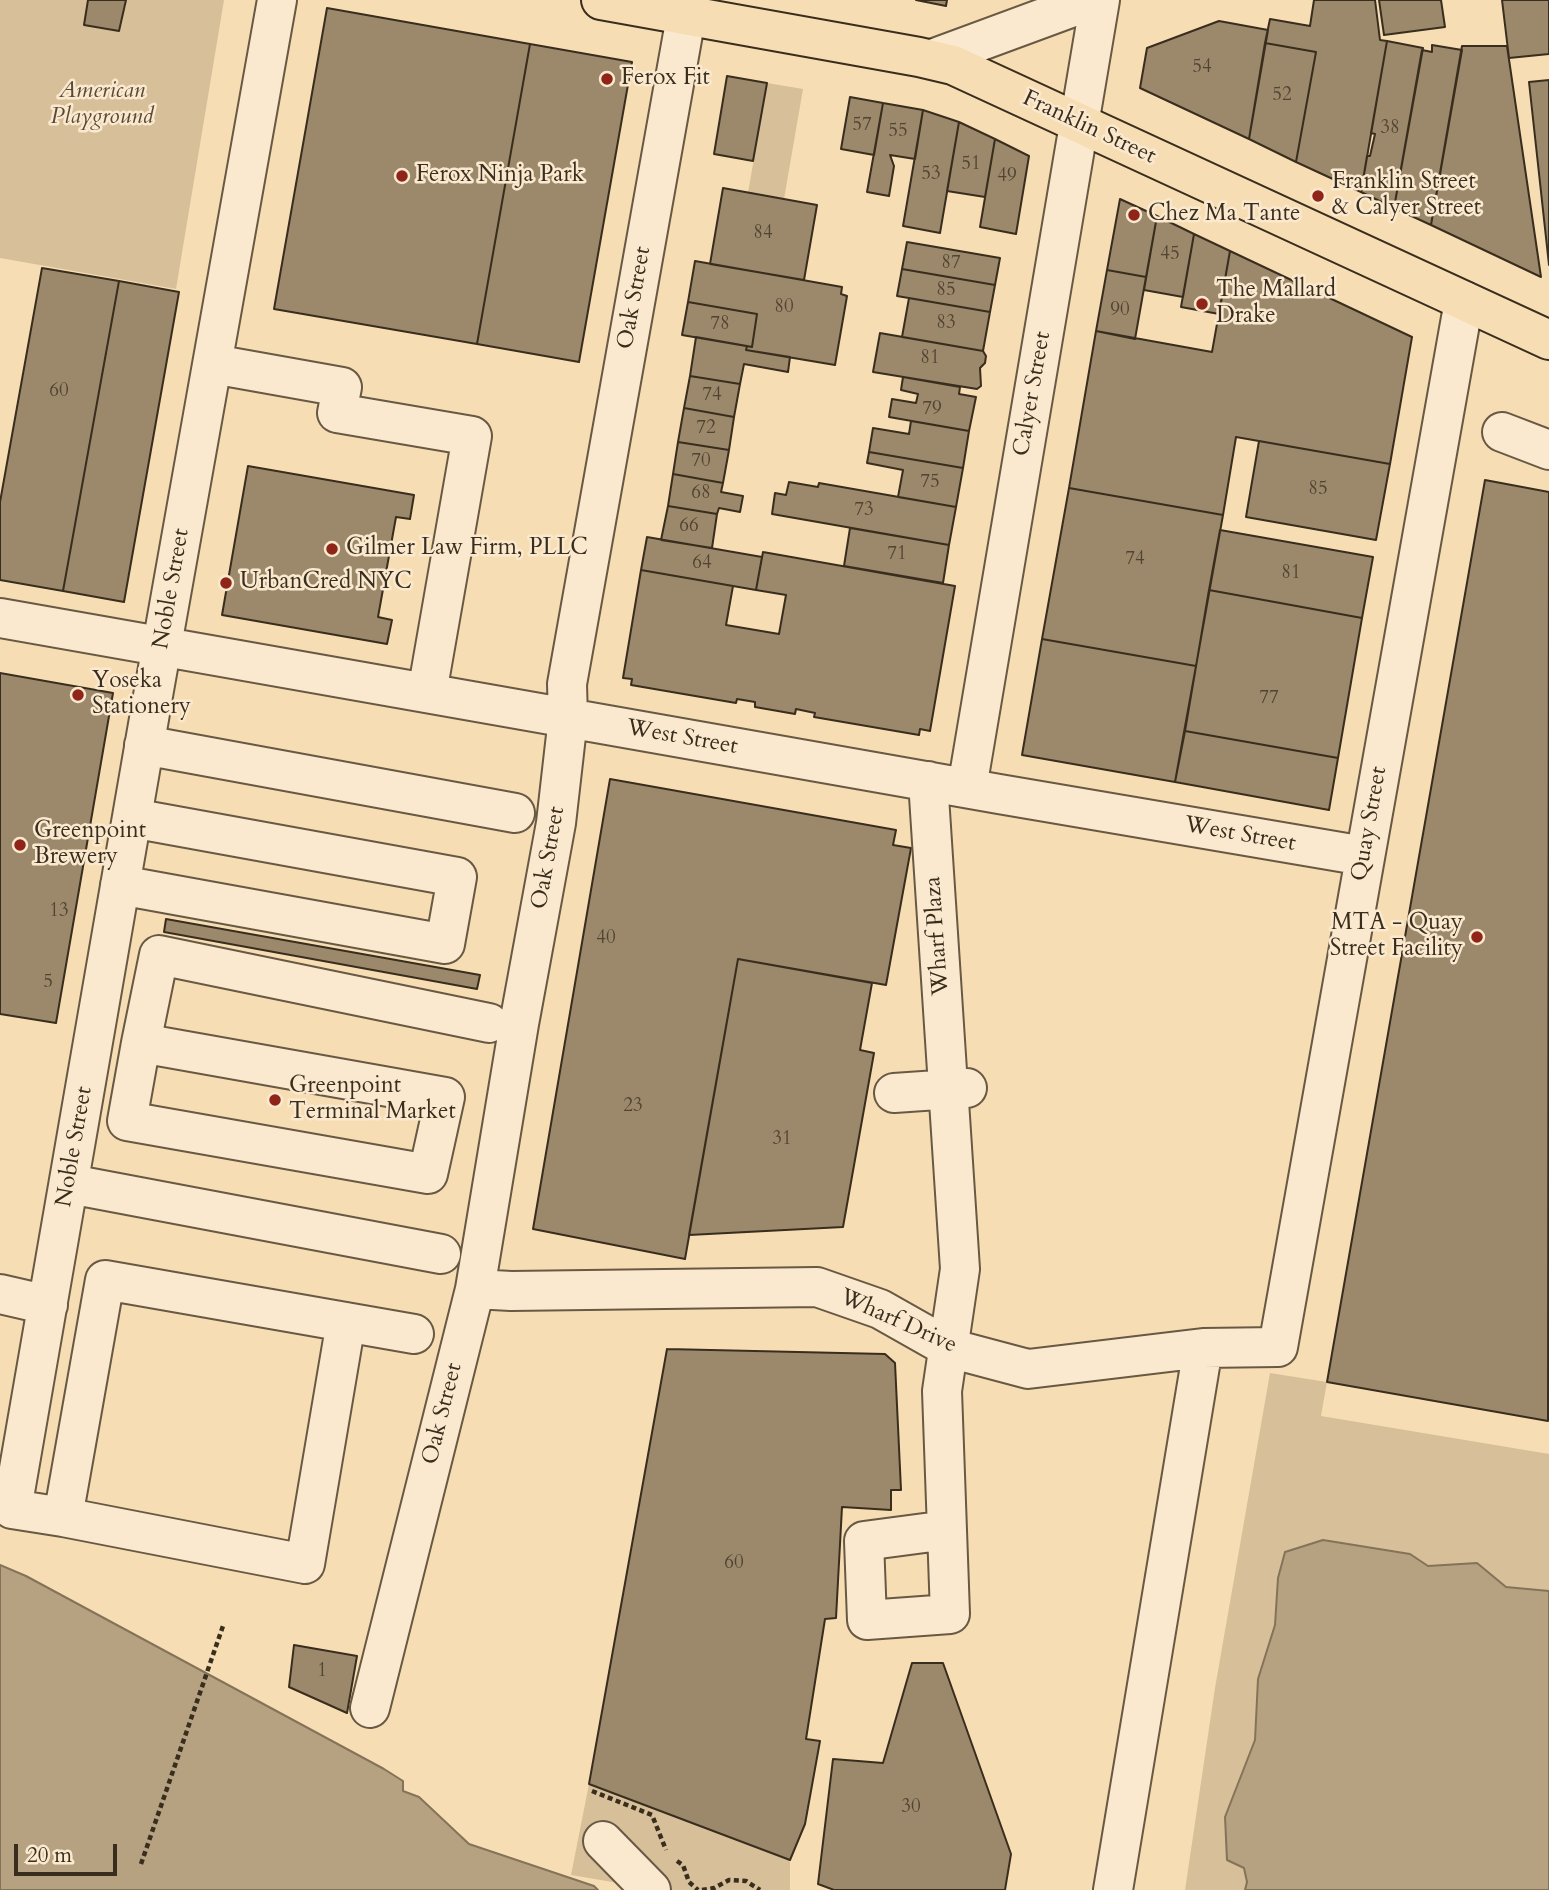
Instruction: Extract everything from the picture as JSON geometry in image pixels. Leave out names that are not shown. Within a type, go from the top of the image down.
[{"type":"main road","name":"Franklin Street","points":[[601,0],[687,7],[932,59],[971,72],[1549,340]]},
{"type":"street","name":"Noble Street","points":[[63,1517],[12,1509],[276,0]]},
{"type":"street","points":[[932,59],[1092,0]]},
{"type":"street","name":"Calyer Street","points":[[967,788],[1100,0]]},
{"type":"street","name":"Oak Street","points":[[370,1708],[475,1289],[556,823],[568,718],[567,684],[687,7]]},
{"type":"street","name":"Quay Street","points":[[1278,1347],[1464,302]]},
{"type":"street","points":[[213,364],[342,387],[337,413],[472,436],[427,693]]},
{"type":"street","points":[[1502,432],[1549,450]]},
{"type":"street","name":"West Street","points":[[0,618],[1364,856]]},
{"type":"street","points":[[144,745],[515,813]]},
{"type":"street","name":"Wharf Plaza","points":[[928,781],[958,1089],[960,1269],[942,1391],[947,1530]]},
{"type":"street","points":[[120,885],[445,944],[457,877],[132,818]]},
{"type":"street","points":[[110,947],[489,1023]]},
{"type":"street","points":[[141,1043],[445,1097],[428,1174],[127,1121],[141,1043],[159,955]]},
{"type":"street","points":[[894,1093],[958,1089]]},
{"type":"street","points":[[70,1184],[441,1254]]},
{"type":"street","points":[[346,1322],[305,1564],[63,1517],[105,1280],[346,1322],[414,1334]]},
{"type":"street","name":"Wharf Drive","points":[[475,1289],[511,1292],[817,1287],[880,1310],[949,1348],[1028,1369],[1203,1348],[1278,1347]]},
{"type":"street","points":[[0,1294],[96,1331]]},
{"type":"street","points":[[1113,1890],[1203,1348]]},
{"type":"street","points":[[603,1841],[650,1890]]},
{"type":"path","points":[[141,1864],[224,1623]]},
{"type":"path","points":[[592,1791],[652,1815],[667,1854]]},
{"type":"path","points":[[702,1890],[714,1888],[729,1880],[746,1881],[761,1890]]},
{"type":"green space","name":"American Playground","points":[[0,0],[224,0],[176,289],[0,258]]},
{"type":"green space","points":[[767,83],[803,89],[784,199],[748,193]]},
{"type":"green space","points":[[1270,1373],[1327,1382],[1321,1416],[1549,1454],[1549,1591],[1506,1587],[1477,1563],[1428,1566],[1410,1554],[1278,1578],[1275,1625],[1258,1679],[1255,1740],[1225,1817],[1244,1867],[1247,1882],[1245,1890],[1185,1890],[1215,1688]]},
{"type":"green space","points":[[589,1784],[790,1860],[790,1890],[636,1890],[630,1885],[571,1875]]},
{"type":"shaded area","points":[[1323,1540],[1410,1554],[1428,1566],[1477,1563],[1506,1587],[1549,1591],[1549,1890],[1245,1890],[1247,1882],[1244,1868],[1227,1860],[1225,1817],[1255,1740],[1258,1679],[1275,1625],[1278,1578],[1285,1552]]},
{"type":"shaded area","points":[[0,1565],[26,1576],[384,1769],[403,1781],[403,1791],[419,1797],[469,1844],[594,1886],[598,1890],[0,1890]]},
{"type":"building","points":[[88,0],[126,0],[119,31],[84,25]]},
{"type":"building","points":[[916,0],[947,0],[946,6]]},
{"type":"building","points":[[1314,0],[1375,0],[1380,40],[1387,41],[1361,192],[1296,162],[1316,52],[1265,43],[1270,19],[1310,26]]},
{"type":"building","points":[[1379,0],[1441,0],[1445,27],[1384,35]]},
{"type":"building","points":[[1502,0],[1549,0],[1549,54],[1509,58]]},
{"type":"building","name":"Ferox Ninja Park","points":[[327,8],[530,44],[477,344],[274,309]]},
{"type":"building","points":[[1219,21],[1268,30],[1249,139],[1140,88],[1147,48]]},
{"type":"building","points":[[1387,41],[1423,48],[1394,208],[1361,192],[1367,156],[1370,156],[1375,134],[1371,133]]},
{"type":"building","points":[[1265,43],[1316,52],[1296,162],[1249,139]]},
{"type":"building","points":[[530,44],[632,62],[579,362],[477,344]]},
{"type":"building","points":[[1432,45],[1462,50],[1431,225],[1394,208],[1422,50],[1432,52]]},
{"type":"building","points":[[1462,46],[1507,46],[1541,277],[1431,225]]},
{"type":"building","points":[[727,76],[767,83],[753,161],[714,154]]},
{"type":"building","points":[[1549,80],[1549,265],[1529,82]]},
{"type":"building","points":[[850,97],[883,103],[874,155],[841,149]]},
{"type":"building","points":[[883,103],[923,110],[915,159],[890,155],[894,166],[889,196],[867,192]]},
{"type":"building","points":[[923,110],[959,122],[940,233],[903,226]]},
{"type":"building","points":[[959,122],[995,139],[985,197],[947,191]]},
{"type":"building","points":[[995,139],[1029,156],[1016,234],[980,227]]},
{"type":"building","points":[[723,188],[817,205],[804,280],[710,264]]},
{"type":"building","points":[[1120,199],[1157,216],[1146,277],[1107,270]]},
{"type":"building","points":[[1157,216],[1194,234],[1183,297],[1144,290]]},
{"type":"building","points":[[1194,234],[1230,251],[1219,314],[1181,307]]},
{"type":"building","points":[[907,242],[1000,258],[995,285],[902,269]]},
{"type":"building","points":[[1230,251],[1412,337],[1390,464],[1236,437],[1223,515],[1069,488],[1096,331],[1212,352]]},
{"type":"building","points":[[695,261],[842,287],[841,294],[847,296],[835,365],[746,350],[747,346],[752,347],[757,314],[688,302]]},
{"type":"building","points":[[42,268],[119,281],[63,591],[0,580],[0,502]]},
{"type":"building","points":[[902,269],[995,285],[990,312],[897,296]]},
{"type":"building","points":[[1107,270],[1146,277],[1135,339],[1096,331]]},
{"type":"building","points":[[119,281],[179,292],[124,602],[63,591]]},
{"type":"building","points":[[909,298],[990,312],[983,351],[902,337]]},
{"type":"building","points":[[688,302],[757,314],[752,347],[682,335]]},
{"type":"building","points":[[880,333],[983,351],[986,356],[985,363],[980,368],[981,386],[977,389],[873,372]]},
{"type":"building","points":[[696,337],[747,346],[746,350],[790,357],[788,372],[744,364],[740,384],[690,376]]},
{"type":"building","points":[[690,376],[740,384],[734,417],[684,408]]},
{"type":"building","points":[[903,377],[960,387],[959,394],[976,397],[969,431],[889,417],[892,399],[916,403],[918,394],[901,390]]},
{"type":"building","points":[[684,408],[734,417],[729,450],[678,442]]},
{"type":"building","points":[[911,421],[969,431],[963,468],[869,452],[873,428],[909,434]]},
{"type":"building","points":[[1259,441],[1390,464],[1376,540],[1246,517]]},
{"type":"building","points":[[678,442],[729,450],[723,483],[673,474]]},
{"type":"building","points":[[869,452],[963,468],[956,507],[898,497],[903,470],[867,463]]},
{"type":"building","points":[[248,466],[414,495],[410,519],[396,517],[378,617],[392,620],[387,644],[222,615]]},
{"type":"building","points":[[673,474],[723,483],[721,492],[743,496],[740,512],[719,508],[717,514],[668,506]]},
{"type":"building","name":"MTA - Quay Street Facility","points":[[1485,480],[1549,492],[1548,1421],[1327,1382]]},
{"type":"building","points":[[789,482],[818,487],[819,483],[956,507],[949,545],[772,514],[775,493],[786,495]]},
{"type":"building","points":[[1069,488],[1223,515],[1196,666],[1042,639]]},
{"type":"building","points":[[668,506],[717,514],[712,548],[661,540]]},
{"type":"building","points":[[850,528],[949,545],[943,583],[844,566]]},
{"type":"building","points":[[1220,530],[1373,557],[1362,618],[1209,590]]},
{"type":"building","points":[[647,537],[762,557],[756,590],[641,570]]},
{"type":"building","points":[[763,552],[955,586],[930,731],[920,729],[919,735],[814,717],[815,713],[796,709],[795,714],[755,707],[755,702],[737,699],[736,703],[631,685],[632,679],[623,678],[641,570],[733,586],[726,625],[779,634],[786,595],[756,590]]},
{"type":"building","points":[[1209,590],[1362,618],[1338,758],[1185,731]]},
{"type":"building","points":[[1042,639],[1196,666],[1175,782],[1022,755]]},
{"type":"building","points":[[0,673],[113,693],[56,1023],[0,1014]]},
{"type":"building","points":[[1185,731],[1338,758],[1329,810],[1175,782]]},
{"type":"building","points":[[610,779],[896,830],[893,845],[911,848],[886,985],[738,959],[685,1259],[533,1229]]},
{"type":"building","points":[[166,919],[480,975],[477,989],[164,932]]},
{"type":"building","points":[[738,959],[872,983],[860,1050],[874,1053],[843,1227],[689,1235]]},
{"type":"building","points":[[667,1349],[885,1354],[895,1363],[901,1490],[891,1490],[891,1510],[842,1507],[836,1618],[825,1619],[806,1739],[820,1741],[805,1824],[790,1860],[589,1784]]},
{"type":"building","points":[[294,1645],[357,1656],[347,1713],[289,1687]]},
{"type":"building","points":[[912,1663],[943,1663],[1011,1854],[1005,1890],[834,1890],[818,1884],[833,1759],[883,1763]]},
{"type":"place","name":"Ferox Fit","points":[[607,79]]},
{"type":"place","name":"Ferox Ninja Park","points":[[402,176]]},
{"type":"place","name":"Franklin Street & Calyer Street","points":[[1318,196]]},
{"type":"place","name":"Chez Ma Tante","points":[[1134,215]]},
{"type":"place","name":"The Mallard Drake","points":[[1202,304]]},
{"type":"place","name":"Gilmer Law Firm, PLLC","points":[[332,549]]},
{"type":"place","name":"UrbanCred NYC","points":[[226,583]]},
{"type":"place","name":"Yoseka Stationery","points":[[78,695]]},
{"type":"place","name":"Greenpoint Brewery","points":[[20,845]]},
{"type":"place","name":"MTA - Quay Street Facility","points":[[1477,937]]},
{"type":"place","name":"Greenpoint Terminal Market","points":[[275,1100]]}]
